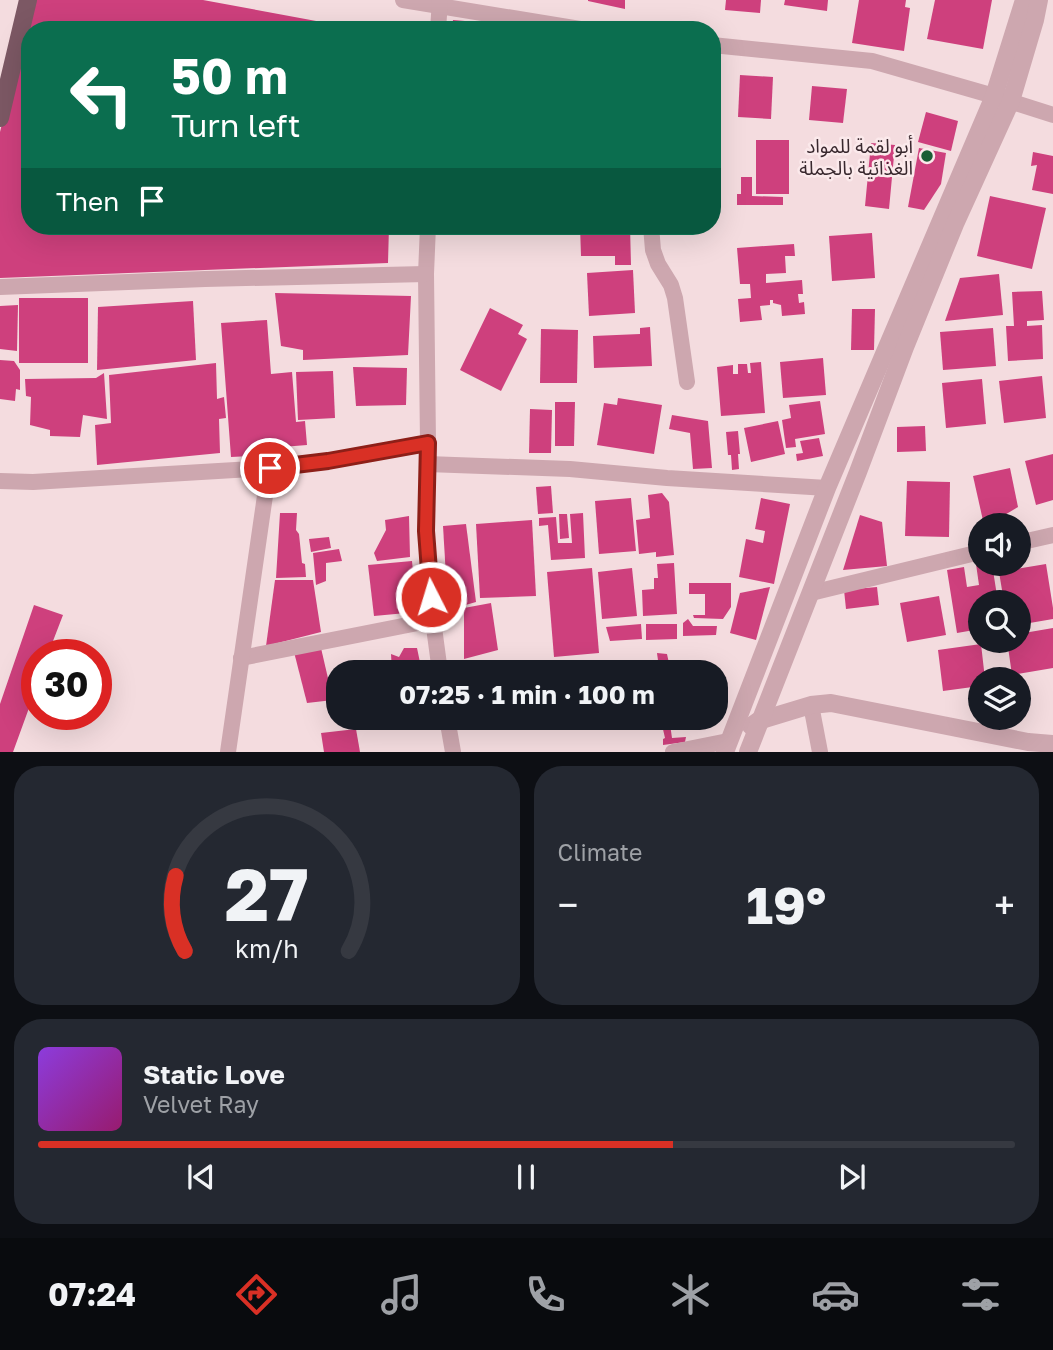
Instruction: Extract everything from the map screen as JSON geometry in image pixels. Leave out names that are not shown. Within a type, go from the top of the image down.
[{"type":"main road","points":[[23,21],[28,0]]},
{"type":"main road","points":[[0,118],[21,30]]},
{"type":"street","points":[[403,0],[535,21]]},
{"type":"street","points":[[748,751],[1002,98],[1024,0]]},
{"type":"street","points":[[726,746],[827,488],[1002,98],[1035,20],[1039,0]]},
{"type":"street","points":[[721,46],[872,61],[1053,115]]},
{"type":"street","points":[[428,235],[426,531],[438,660]]},
{"type":"street","points":[[652,235],[658,264],[671,285],[675,298],[687,382]]},
{"type":"street","points":[[0,287],[426,274]]},
{"type":"street","points":[[0,481],[33,482],[270,468],[328,461],[428,443]]},
{"type":"street","points":[[427,464],[570,469],[827,488]]},
{"type":"street","points":[[228,751],[270,468]]},
{"type":"street","points":[[1031,540],[1053,535]]},
{"type":"street","points":[[811,593],[968,555]]},
{"type":"street","points":[[240,658],[433,620]]},
{"type":"street","points":[[673,751],[726,746],[758,721],[811,705],[831,703],[1028,747],[1053,744]]},
{"type":"street","points":[[811,705],[820,751]]},
{"type":"street","points":[[449,730],[453,751]]},
{"type":"building","points":[[32,0],[203,0],[316,21],[27,21]]},
{"type":"building","points":[[625,0],[625,9],[588,1]]},
{"type":"building","points":[[726,0],[761,0],[760,13],[725,10]]},
{"type":"building","points":[[785,0],[828,0],[827,11],[784,5]]},
{"type":"building","points":[[859,0],[906,0],[905,7],[910,8],[904,51],[852,43]]},
{"type":"building","points":[[935,0],[992,0],[983,49],[927,39]]},
{"type":"building","points":[[21,45],[21,235],[389,235],[388,263],[0,278],[0,132]]},
{"type":"building","points":[[740,75],[773,77],[771,119],[738,117]]},
{"type":"building","points":[[812,86],[847,89],[843,123],[809,120]]},
{"type":"building","points":[[926,112],[958,121],[951,151],[918,142]]},
{"type":"building","points":[[756,140],[789,140],[789,194],[756,194]]},
{"type":"building","points":[[871,143],[895,145],[889,209],[865,206]]},
{"type":"building","points":[[919,148],[946,153],[941,184],[924,210],[908,207]]},
{"type":"building","points":[[1033,152],[1053,156],[1053,194],[1032,190],[1037,165],[1031,166]]},
{"type":"building","points":[[741,177],[752,177],[752,196],[783,197],[783,205],[737,205],[737,194],[741,194]]},
{"type":"building","points":[[990,196],[1046,208],[1032,269],[977,256]]},
{"type":"building","points":[[872,233],[875,278],[832,281],[829,236]]},
{"type":"building","points":[[580,235],[630,235],[631,265],[615,265],[615,256],[581,256]]},
{"type":"building","points":[[794,244],[795,256],[785,256],[786,273],[766,274],[766,283],[802,280],[803,294],[798,294],[799,303],[804,302],[805,314],[782,316],[781,305],[770,300],[770,305],[760,306],[762,320],[740,322],[738,299],[751,298],[750,284],[740,284],[737,248]]},
{"type":"building","points":[[633,270],[635,313],[589,316],[587,273]]},
{"type":"building","points":[[999,274],[1003,315],[945,321],[960,278]]},
{"type":"building","points":[[1042,291],[1044,320],[1027,321],[1027,326],[1042,325],[1043,359],[1008,361],[1006,326],[1014,326],[1012,292]]},
{"type":"building","points":[[275,293],[411,296],[408,355],[303,360],[303,350],[281,346]]},
{"type":"building","points":[[19,298],[88,298],[88,363],[19,363]]},
{"type":"building","points":[[193,301],[196,360],[97,370],[98,307]]},
{"type":"building","points":[[18,305],[17,351],[0,349],[0,306]]},
{"type":"building","points":[[490,308],[523,325],[518,334],[527,339],[501,391],[460,370]]},
{"type":"building","points":[[852,309],[875,309],[874,350],[851,350]]},
{"type":"building","points":[[267,320],[271,374],[292,372],[296,422],[305,421],[307,445],[270,448],[271,455],[231,457],[221,323]]},
{"type":"building","points":[[650,327],[652,366],[594,368],[593,336],[640,334],[640,328]]},
{"type":"building","points":[[993,328],[996,366],[943,370],[940,332]]},
{"type":"building","points":[[541,329],[578,330],[577,383],[540,383]]},
{"type":"building","points":[[823,358],[826,395],[783,398],[780,362]]},
{"type":"building","points":[[0,360],[14,361],[20,370],[20,390],[16,389],[15,401],[0,399]]},
{"type":"building","points":[[761,362],[765,413],[721,416],[717,367],[733,365],[733,374],[738,374],[738,364],[747,364],[748,373],[751,373],[750,363]]},
{"type":"building","points":[[216,363],[217,399],[224,397],[226,418],[219,419],[220,453],[97,465],[95,425],[111,423],[109,375]]},
{"type":"building","points":[[353,367],[407,368],[406,405],[356,406]]},
{"type":"building","points":[[333,371],[335,418],[298,420],[296,372]]},
{"type":"building","points":[[104,373],[107,419],[83,415],[80,437],[50,436],[50,430],[30,425],[31,397],[26,396],[25,379],[96,378]]},
{"type":"building","points":[[1042,376],[1046,418],[1004,423],[999,381]]},
{"type":"building","points":[[982,379],[986,424],[946,428],[942,383]]},
{"type":"building","points":[[618,398],[662,405],[654,454],[597,445],[604,403],[617,405]]},
{"type":"building","points":[[820,401],[825,434],[795,439],[796,447],[786,448],[782,420],[791,418],[789,405]]},
{"type":"building","points":[[555,402],[575,402],[574,446],[555,446]]},
{"type":"building","points":[[530,409],[552,410],[551,453],[529,453]]},
{"type":"building","points":[[672,415],[708,421],[712,468],[693,469],[690,433],[669,429]]},
{"type":"building","points":[[778,421],[785,454],[751,462],[744,428]]},
{"type":"building","points":[[925,426],[926,451],[897,452],[897,427]]},
{"type":"building","points":[[738,431],[739,469],[732,470],[726,432]]},
{"type":"building","points":[[819,438],[823,456],[797,461],[796,454],[803,453],[800,441]]},
{"type":"building","points":[[1053,454],[1053,500],[1036,505],[1025,461]]},
{"type":"building","points":[[1010,468],[1018,507],[1008,513],[981,513],[973,476]]},
{"type":"building","points":[[907,481],[950,482],[949,537],[905,536]]},
{"type":"building","points":[[551,486],[553,513],[538,514],[536,487]]},
{"type":"building","points":[[662,493],[669,502],[674,555],[656,557],[656,552],[639,554],[636,520],[650,518],[648,495]]},
{"type":"building","points":[[631,498],[636,551],[599,554],[595,501]]},
{"type":"building","points":[[761,498],[790,504],[774,584],[739,577],[746,539],[763,543],[765,531],[755,529]]},
{"type":"building","points":[[280,513],[297,513],[296,530],[299,534],[306,577],[276,578]]},
{"type":"building","points":[[583,513],[585,558],[551,560],[548,525],[539,526],[539,518],[556,517],[558,543],[572,543],[570,514]]},
{"type":"building","points":[[559,514],[567,514],[569,538],[560,539]]},
{"type":"building","points":[[860,515],[882,522],[887,566],[843,570]]},
{"type":"building","points":[[409,516],[410,557],[377,561],[374,553],[386,530],[385,520]]},
{"type":"building","points":[[532,520],[536,596],[480,598],[476,524]]},
{"type":"building","points":[[466,524],[476,602],[448,610],[443,526]]},
{"type":"building","points":[[329,537],[331,548],[311,552],[309,539]]},
{"type":"building","points":[[339,549],[342,561],[326,563],[326,581],[316,585],[313,553]]},
{"type":"building","points":[[412,561],[417,612],[374,616],[368,565]]},
{"type":"building","points":[[674,563],[677,614],[643,616],[642,590],[654,589],[654,578],[658,578],[657,564]]},
{"type":"building","points":[[1046,564],[1053,619],[1031,623],[1031,590],[1002,590],[1000,576],[1031,576],[1031,567]]},
{"type":"building","points":[[964,567],[967,587],[979,585],[978,576],[994,576],[996,590],[968,590],[968,631],[957,633],[947,570]]},
{"type":"building","points":[[592,568],[599,653],[554,657],[547,572]]},
{"type":"building","points":[[632,568],[637,616],[602,619],[598,572]]},
{"type":"building","points":[[275,580],[313,580],[321,632],[266,646]]},
{"type":"building","points":[[689,583],[731,583],[731,607],[723,619],[694,618],[693,615],[705,615],[705,594],[689,594]]},
{"type":"building","points":[[770,587],[756,640],[730,633],[740,593]]},
{"type":"building","points":[[877,587],[879,605],[846,609],[844,590]]},
{"type":"building","points":[[939,596],[946,635],[907,642],[900,603]]},
{"type":"building","points":[[491,603],[498,650],[464,659],[464,608]]},
{"type":"building","points":[[34,605],[63,615],[54,639],[22,639]]},
{"type":"building","points":[[688,619],[693,626],[717,626],[716,635],[683,636],[683,623]]},
{"type":"building","points":[[641,624],[642,639],[610,641],[606,627]]},
{"type":"building","points":[[646,624],[677,624],[677,639],[646,640]]},
{"type":"building","points":[[1053,628],[1053,668],[1031,672],[1031,667],[1011,667],[1009,653],[1031,653],[1031,632]]},
{"type":"building","points":[[21,643],[21,730],[13,752],[0,752],[0,704]]},
{"type":"building","points":[[968,646],[968,653],[982,653],[984,667],[968,667],[968,688],[943,691],[938,650]]},
{"type":"building","points":[[321,648],[326,670],[326,701],[307,703],[294,652]]},
{"type":"building","points":[[404,648],[417,648],[420,660],[391,660],[391,654],[399,657]]},
{"type":"building","points":[[657,653],[667,654],[668,660],[658,660]]},
{"type":"building","points":[[356,730],[360,752],[324,752],[321,733]]},
{"type":"building","points":[[663,730],[671,730],[672,738],[686,737],[685,742],[663,745]]},
{"type":"place","name":"أبو لقمة للمواد الغذائية بالجملة","points":[[927,156]]},
{"type":"route","points":[[270,468],[328,461],[428,443],[426,531],[431,597]]}]
